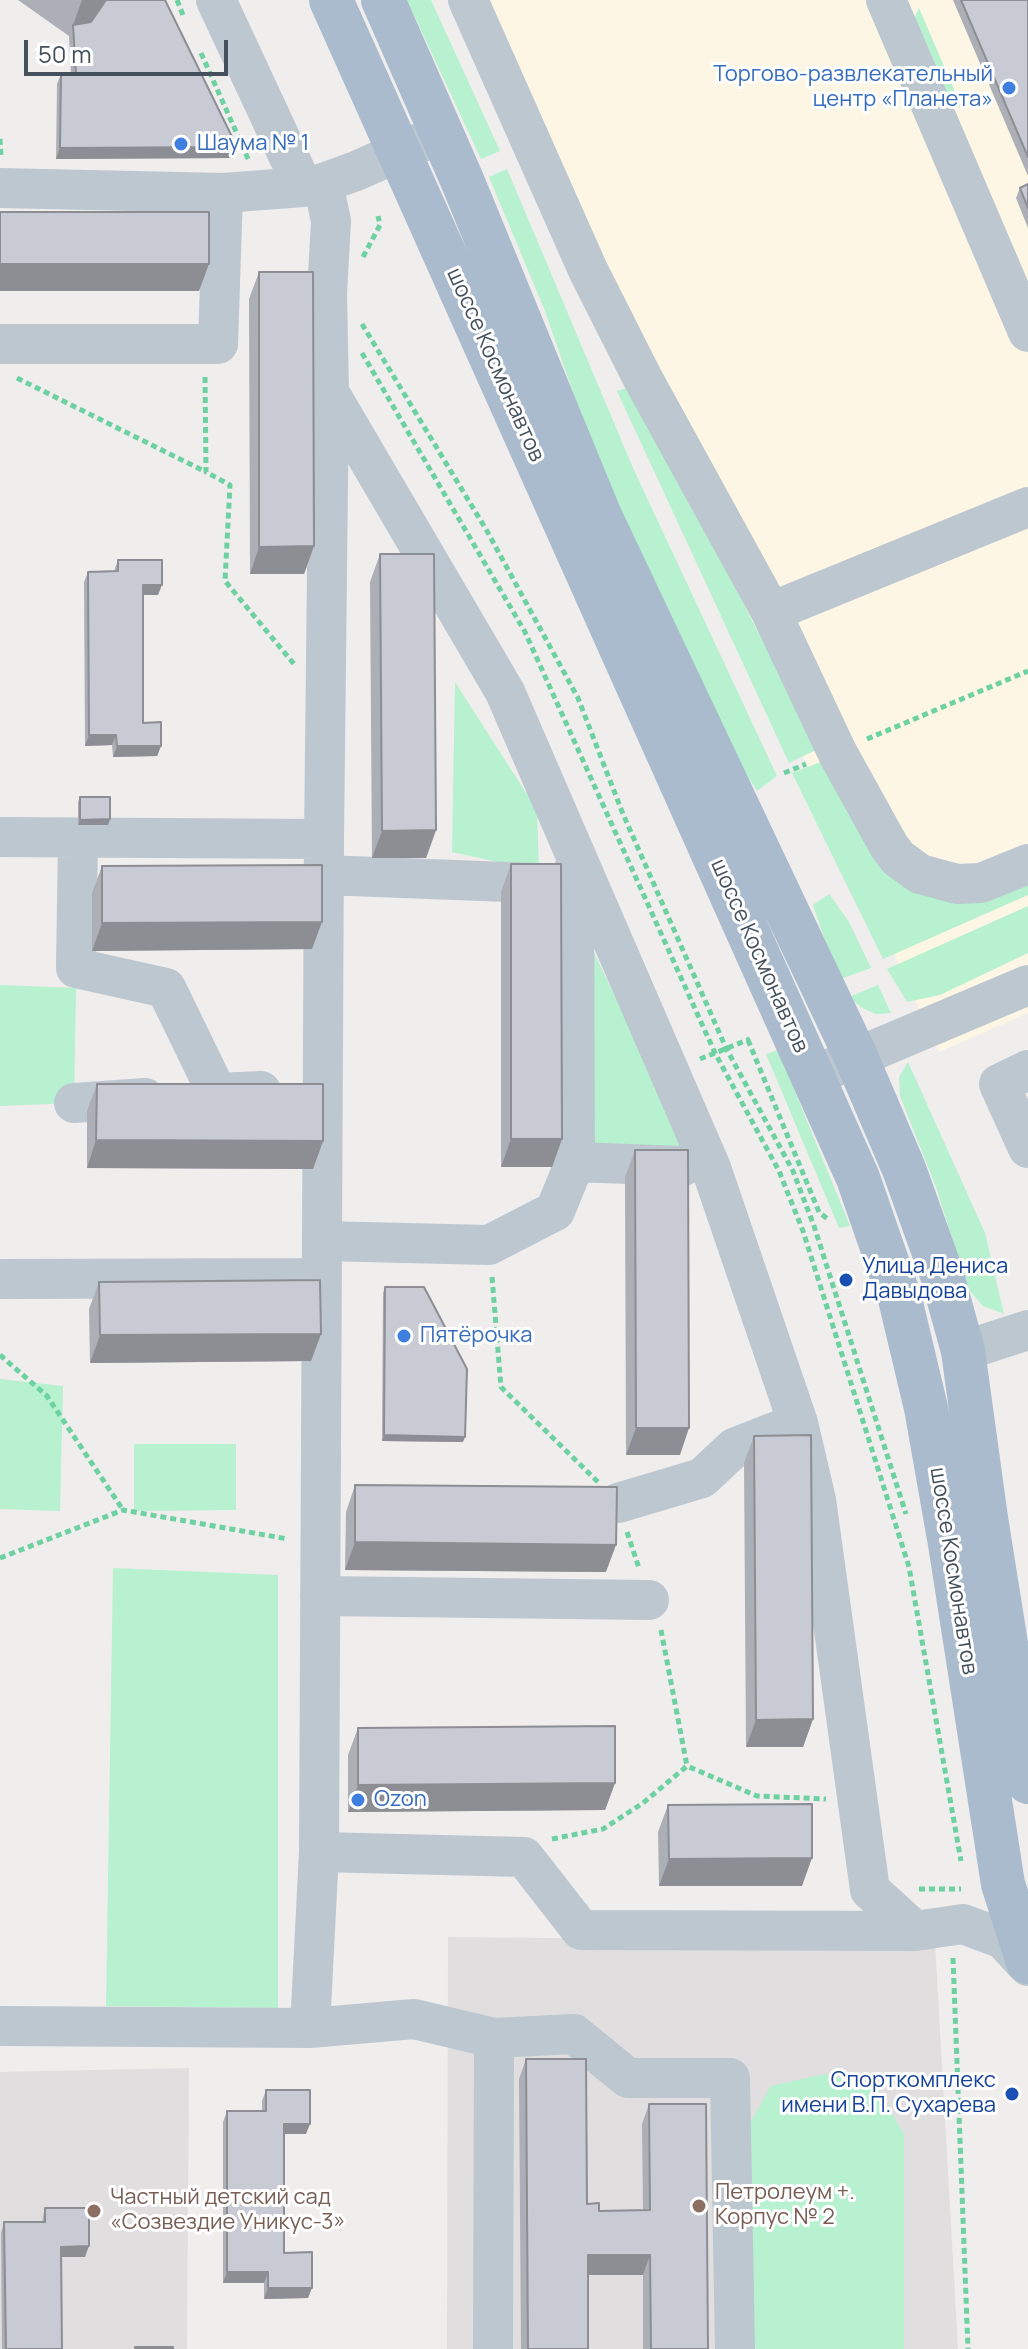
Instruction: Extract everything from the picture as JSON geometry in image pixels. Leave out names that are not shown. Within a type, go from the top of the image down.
[{"type":"main road","name":"шоссе Космонавтов","points":[[331,0],[858,1178],[900,1299],[926,1408],[1003,1884],[1028,1964]]},
{"type":"main road","name":"шоссе Космонавтов","points":[[383,0],[442,133],[600,516],[856,1057],[904,1169],[942,1275],[963,1351],[1028,1782]]},
{"type":"street","points":[[468,0],[595,284],[642,377],[771,612],[837,752],[889,846],[898,858],[920,874],[947,883],[969,885],[1028,864]]},
{"type":"street","points":[[886,0],[1028,332]]},
{"type":"street","points":[[203,14],[313,185],[331,221],[327,294],[329,392],[319,1852],[310,2028]]},
{"type":"street","points":[[0,188],[223,193],[313,185],[442,133]]},
{"type":"street","points":[[7,360],[218,344],[223,193]]},
{"type":"street","points":[[329,392],[505,692],[574,869],[711,1168],[798,1423],[816,1500],[870,1890],[934,1928]]},
{"type":"street","points":[[771,612],[1028,507]]},
{"type":"street","points":[[0,837],[78,838],[324,857],[574,869]]},
{"type":"street","points":[[78,838],[76,968],[166,988],[217,1093]]},
{"type":"street","points":[[0,1279],[322,1260],[489,1245],[555,1211],[575,1162],[574,869]]},
{"type":"street","points":[[813,1076],[1028,985]]},
{"type":"street","points":[[1022,1161],[999,1084],[1028,1070]]},
{"type":"street","points":[[74,1103],[323,1089]]},
{"type":"street","points":[[575,1162],[711,1168]]},
{"type":"street","points":[[963,1351],[1028,1330]]},
{"type":"street","points":[[618,1503],[702,1478],[734,1448],[798,1423]]},
{"type":"street","points":[[320,1596],[649,1600]]},
{"type":"street","points":[[319,1852],[524,1857]]},
{"type":"street","name":"шоссе Космонавтов","points":[[524,1857],[581,1930],[934,1928],[963,1924],[1003,1939],[1028,1964]]},
{"type":"street","points":[[0,2026],[310,2028],[414,2019],[494,2038],[574,2034],[628,2078],[730,2078],[735,2349]]},
{"type":"street","points":[[493,2349],[494,2038]]},
{"type":"path","points":[[177,0],[203,14]]},
{"type":"path","points":[[195,41],[251,165]]},
{"type":"path","points":[[361,260],[380,225],[378,216]]},
{"type":"path","points":[[360,321],[487,531],[578,698],[623,814],[726,1048],[798,1185],[814,1226],[909,1523]]},
{"type":"path","points":[[205,344],[206,472]]},
{"type":"path","points":[[7,360],[230,485],[225,581],[325,701]]},
{"type":"path","points":[[784,773],[1028,671]]},
{"type":"path","points":[[726,1048],[758,1036]]},
{"type":"path","points":[[748,1040],[819,1212],[829,1220]]},
{"type":"path","points":[[489,1245],[501,1387],[618,1503],[659,1623],[687,1766]]},
{"type":"path","points":[[0,1355],[47,1396],[123,1510]]},
{"type":"path","points":[[0,1558],[123,1510],[320,1545]]},
{"type":"path","points":[[687,1766],[757,1796],[840,1799]]},
{"type":"path","points":[[524,1857],[538,1841],[603,1829],[643,1803],[687,1766]]},
{"type":"path","points":[[870,1890],[966,1888]]},
{"type":"path","points":[[934,1928],[968,2349]]},
{"type":"shaded area","points":[[456,0],[1028,0],[1028,1013],[939,1052]]},
{"type":"shaded area","name":"Петролеум +. Корпус № 2","points":[[448,1937],[935,1942],[958,2349],[447,2349]]},
{"type":"shaded area","name":"Частный детский сад «Созвездие Уникус-3»","points":[[189,2068],[187,2349],[0,2349],[0,2072]]},
{"type":"green space","points":[[407,0],[431,0],[500,151],[481,159]]},
{"type":"green space","points":[[919,8],[962,108],[944,103],[911,25]]},
{"type":"green space","points":[[507,169],[633,468],[777,776],[757,791],[706,712],[595,457],[545,311],[489,177]]},
{"type":"green space","points":[[632,386],[818,749],[789,763],[617,391]]},
{"type":"green space","points":[[455,682],[537,810],[539,871],[452,852]]},
{"type":"green space","points":[[823,761],[899,878],[1028,874],[1028,895],[883,959],[792,773]]},
{"type":"green space","points":[[829,894],[849,922],[871,968],[838,980],[813,905]]},
{"type":"green space","points":[[1028,906],[1028,953],[940,995],[907,1002],[887,969]]},
{"type":"green space","points":[[587,938],[689,1150],[583,1143]]},
{"type":"green space","points":[[0,985],[76,988],[74,1103],[0,1106]]},
{"type":"green space","points":[[878,985],[891,1013],[876,1014],[849,997]]},
{"type":"green space","points":[[778,1050],[850,1226],[839,1228],[766,1054]]},
{"type":"green space","points":[[908,1062],[985,1233],[1004,1314],[983,1306],[968,1289],[936,1187],[900,1096],[899,1077]]},
{"type":"green space","points":[[0,1379],[63,1386],[60,1511],[0,1509]]},
{"type":"green space","points":[[134,1444],[236,1444],[236,1510],[134,1511]]},
{"type":"green space","points":[[113,1568],[278,1575],[278,2008],[106,2006]]},
{"type":"green space","points":[[824,2074],[876,2087],[904,2134],[904,2349],[744,2349],[744,2134],[771,2086]]},
{"type":"building","points":[[106,0],[165,0],[237,147],[60,148],[61,74],[76,74],[73,25],[91,22]]},
{"type":"building","name":"Торгово-развлекательный центр «Планета»","points":[[961,0],[1028,0],[1028,157]]},
{"type":"building","points":[[1028,184],[1028,208],[1020,188]]},
{"type":"building","points":[[0,212],[209,212],[209,264],[0,264]]},
{"type":"building","points":[[259,272],[313,272],[314,546],[259,547]]},
{"type":"building","points":[[380,554],[434,554],[436,830],[382,831]]},
{"type":"building","points":[[118,560],[162,560],[162,585],[143,585],[143,723],[161,722],[161,746],[117,746],[116,735],[89,735],[88,572],[118,571]]},
{"type":"building","points":[[80,797],[110,797],[110,819],[80,820]]},
{"type":"building","points":[[511,864],[561,864],[562,1139],[511,1139]]},
{"type":"building","points":[[322,865],[322,922],[102,923],[102,866]]},
{"type":"building","points":[[97,1084],[323,1084],[323,1141],[96,1140]]},
{"type":"building","points":[[635,1150],[688,1150],[689,1428],[636,1428]]},
{"type":"building","points":[[320,1280],[321,1334],[100,1335],[99,1282]]},
{"type":"building","points":[[385,1287],[424,1287],[467,1369],[465,1437],[384,1435]]},
{"type":"building","points":[[811,1435],[813,1719],[756,1720],[754,1436]]},
{"type":"building","points":[[355,1485],[617,1487],[616,1545],[355,1542]]},
{"type":"building","points":[[615,1726],[615,1783],[358,1785],[358,1728]]},
{"type":"building","points":[[812,1804],[812,1858],[669,1859],[668,1805]]},
{"type":"building","points":[[526,2059],[586,2059],[587,2204],[599,2203],[599,2211],[650,2210],[649,2104],[706,2104],[708,2349],[651,2349],[650,2255],[588,2255],[588,2349],[528,2349]]},
{"type":"building","points":[[266,2090],[310,2090],[310,2124],[284,2124],[284,2253],[312,2252],[312,2288],[268,2288],[268,2272],[227,2272],[227,2111],[266,2111]]},
{"type":"building","points":[[45,2208],[89,2208],[89,2246],[61,2247],[62,2349],[6,2349],[4,2222],[45,2222]]},
{"type":"building","points":[[173,2347],[173,2349],[135,2349]]},
{"type":"place","name":"Торгово-развлекательный центр «Планета»","points":[[1009,88]]},
{"type":"place","name":"Шаума № 1","points":[[181,144]]},
{"type":"place","name":"Улица Дениса Давыдова","points":[[846,1280]]},
{"type":"place","name":"Пятёрочка","points":[[404,1336]]},
{"type":"place","name":"Ozon","points":[[358,1800]]},
{"type":"place","name":"Спорткомплекс имени В.П. Сухарева","points":[[1012,2094]]},
{"type":"place","name":"Петролеум +. Корпус № 2","points":[[699,2206]]},
{"type":"place","name":"Частный детский сад «Созвездие Уникус-3»","points":[[94,2211]]}]
